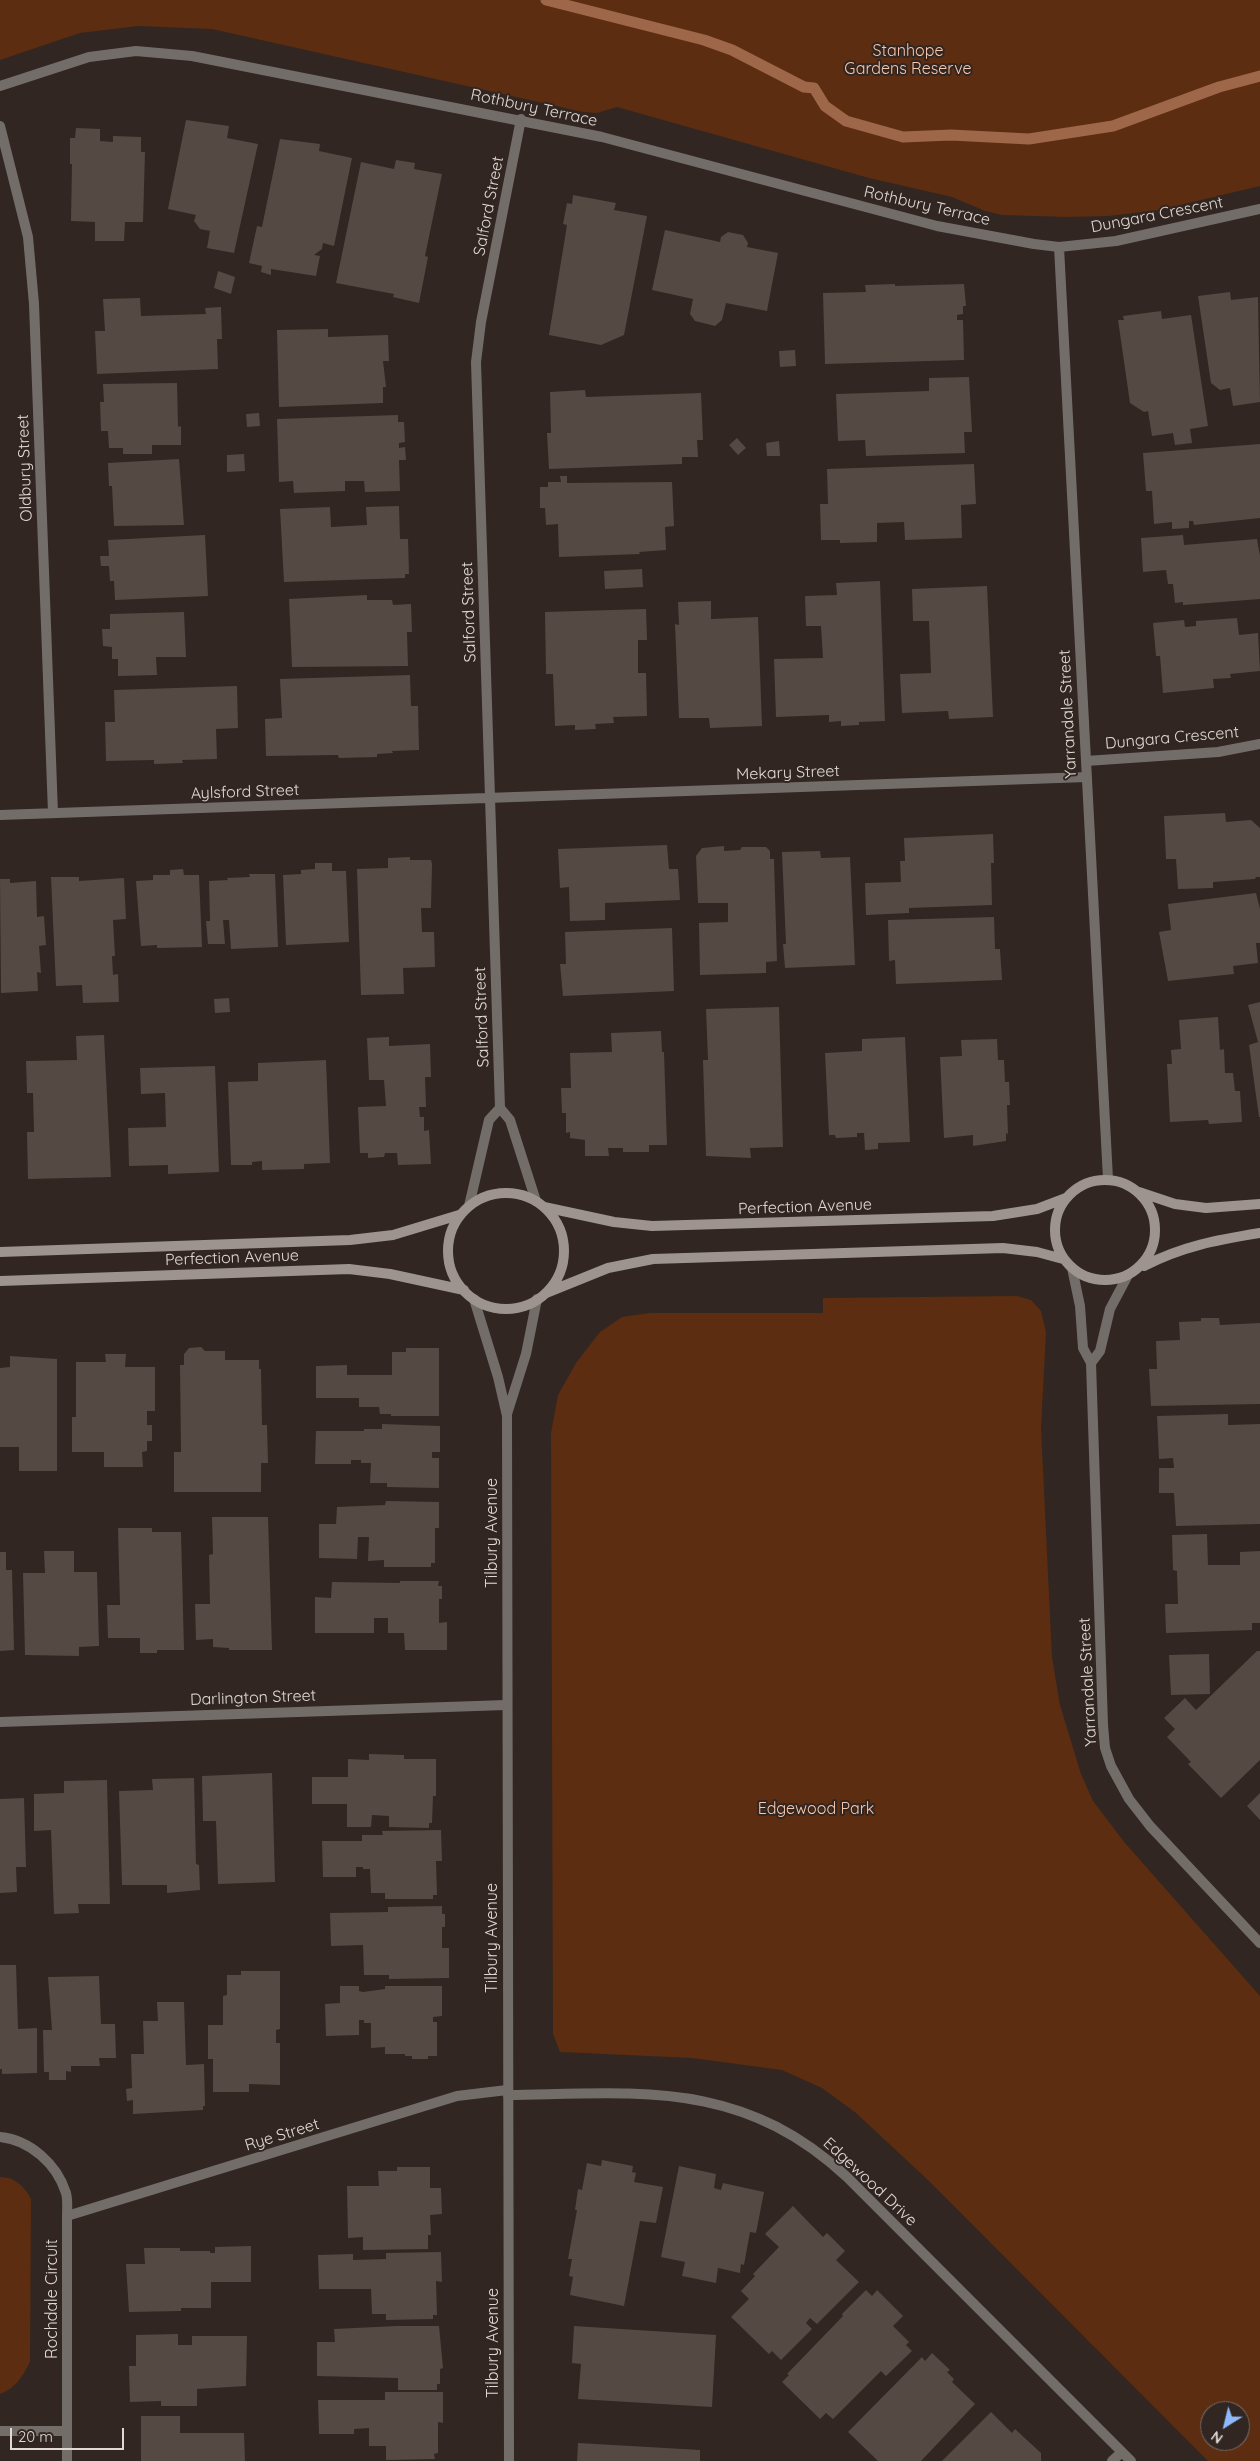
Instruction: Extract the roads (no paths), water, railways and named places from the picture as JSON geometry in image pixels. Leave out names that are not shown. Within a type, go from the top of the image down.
[{"type":"main road","points":[[1260,1204],[1206,1208],[1175,1204],[1138,1192],[1119,1182],[1108,1179],[1086,1183],[1066,1198],[1055,1221],[1058,1247],[1063,1258],[1072,1268],[1084,1276],[1098,1281],[1113,1281],[1127,1277],[1170,1252],[1203,1242],[1260,1233]]},
{"type":"main road","points":[[1138,1192],[1148,1203],[1154,1216],[1156,1230],[1154,1244],[1148,1258],[1138,1269]]},
{"type":"main road","points":[[502,1193],[519,1194],[540,1204],[556,1222],[562,1240],[563,1259],[558,1277],[538,1300],[522,1306],[505,1309],[489,1306],[474,1299],[454,1277],[449,1261],[448,1245],[451,1230],[459,1215],[469,1206],[484,1197],[502,1193]]},
{"type":"main road","name":"Perfection Avenue","points":[[540,1204],[614,1222],[652,1226],[993,1216],[1037,1209],[1066,1198]]},
{"type":"main road","name":"Perfection Avenue","points":[[0,1252],[350,1240],[392,1235],[459,1215]]},
{"type":"main road","points":[[546,1293],[608,1268],[653,1259],[1003,1248],[1037,1252],[1063,1258]]},
{"type":"main road","name":"Perfection Avenue","points":[[0,1281],[349,1269],[390,1274],[464,1290]]},
{"type":"street","name":"Rothbury Terrace","points":[[0,86],[89,57],[136,51],[192,56],[521,119],[602,137],[937,226],[1059,247]]},
{"type":"street","name":"Salford Street","points":[[521,119],[481,322],[476,362],[500,1108],[510,1120],[540,1204]]},
{"type":"street","name":"Oldbury Street","points":[[0,126],[28,237],[34,304],[53,813]]},
{"type":"street","name":"Dungara Crescent","points":[[1059,247],[1088,245],[1147,235],[1260,209]]},
{"type":"street","name":"Yarrandale Street","points":[[1059,247],[1108,1179]]},
{"type":"street","name":"Dungara Crescent","points":[[1086,761],[1218,752],[1260,744]]},
{"type":"street","name":"Mekary Street","points":[[490,799],[1087,777]]},
{"type":"street","name":"Aylsford Street","points":[[0,815],[490,799]]},
{"type":"street","points":[[469,1206],[489,1120],[500,1108]]},
{"type":"street","name":"Yarrandale Street","points":[[1072,1268],[1080,1306],[1083,1348],[1091,1363],[1102,1725],[1105,1748],[1120,1784],[1150,1826],[1260,1943]]},
{"type":"street","name":"Yarrandale Street","points":[[1091,1363],[1100,1350],[1110,1309],[1127,1277]]},
{"type":"street","name":"Tilbury Avenue","points":[[474,1299],[494,1362],[507,1416],[508,2461]]},
{"type":"street","name":"Tilbury Avenue","points":[[507,1416],[526,1354],[538,1300]]},
{"type":"street","name":"Darlington Street","points":[[0,1722],[506,1705]]},
{"type":"street","name":"Rye Street","points":[[67,2216],[457,2096],[507,2092]]},
{"type":"street","name":"Edgewood Drive","points":[[507,2092],[646,2093],[686,2097],[744,2112],[798,2138],[827,2159],[847,2177],[1131,2461]]},
{"type":"street","name":"Rochdale Circuit","points":[[0,2137],[22,2143],[43,2156],[58,2175],[67,2194],[67,2461]]},
{"type":"street","points":[[0,2431],[67,2431]]},
{"type":"street","points":[[1112,2461],[1122,2452]]},
{"type":"waterway","points":[[546,0],[704,40],[732,50],[804,87],[814,88],[825,106],[846,121],[903,137],[951,135],[1029,139],[1113,126],[1219,87],[1260,76]]},
{"type":"park label","name":"Stanhope Gardens Reserve","points":[[908,60]]},
{"type":"park label","name":"Edgewood Park","points":[[816,1809]]}]
